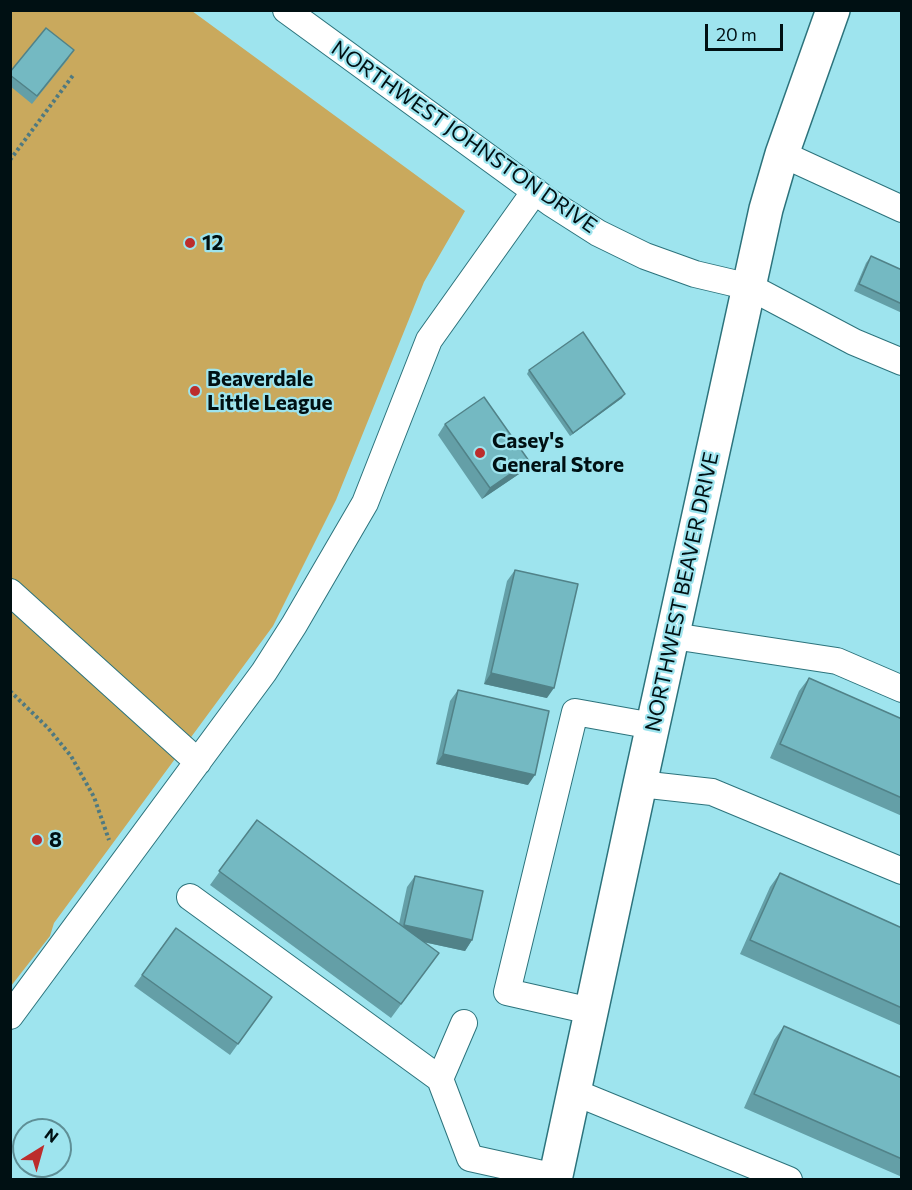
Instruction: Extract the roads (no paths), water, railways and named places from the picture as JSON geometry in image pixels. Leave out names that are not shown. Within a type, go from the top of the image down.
[{"type":"main road","name":"NORTHWEST BEAVER DRIVE","points":[[556,1178],[766,209],[782,154],[833,10]]},
{"type":"street","name":"NORTHWEST JOHNSTON DRIVE","points":[[286,10],[535,191],[598,233],[645,256],[695,274],[750,287],[854,342],[902,362]]},
{"type":"street","points":[[782,154],[902,209]]},
{"type":"street","points":[[10,1016],[276,653],[365,503],[429,340],[535,191]]},
{"type":"street","points":[[10,592],[198,762]]},
{"type":"street","points":[[673,636],[837,661],[902,688]]},
{"type":"street","points":[[591,1011],[507,992],[575,712],[653,726]]},
{"type":"street","points":[[640,784],[712,792],[902,871]]},
{"type":"street","points":[[190,897],[440,1078],[470,1158],[556,1178]]},
{"type":"street","points":[[440,1078],[464,1023]]},
{"type":"street","points":[[574,1092],[789,1179]]},
{"type":"place","name":"12","points":[[190,243]]},
{"type":"place","name":"Beaverdale Little League","points":[[195,391]]},
{"type":"place","name":"Casey's General Store","points":[[480,453]]},
{"type":"place","name":"8","points":[[37,840]]}]
